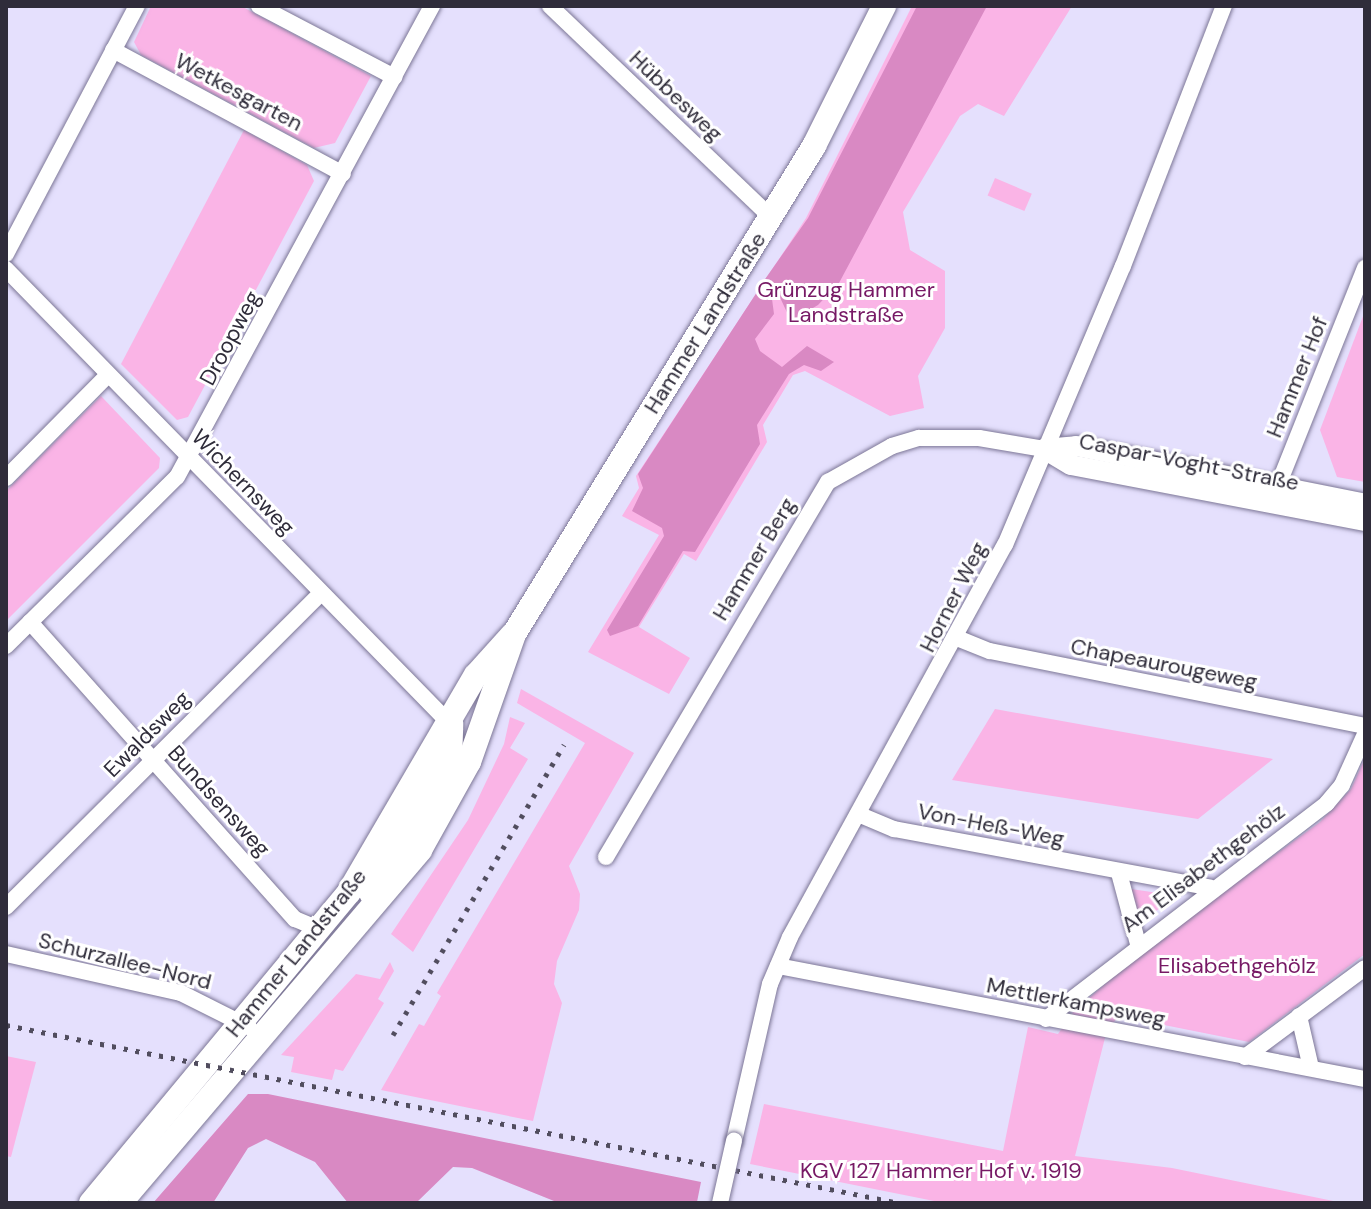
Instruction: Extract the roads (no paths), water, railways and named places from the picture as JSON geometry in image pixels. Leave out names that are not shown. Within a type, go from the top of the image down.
[{"type":"main road","name":"Hammer Landstraße","points":[[122,1202],[420,850],[472,754],[514,634],[771,217],[884,6]]},
{"type":"main road","name":"Hammer Landstraße","points":[[91,1203],[363,873],[487,660],[514,634]]},
{"type":"main road","points":[[332,956],[450,761],[450,722]]},
{"type":"street","points":[[6,254],[137,6]]},
{"type":"street","points":[[259,6],[394,77]]},
{"type":"street","name":"Droopweg","points":[[6,646],[177,477],[432,6]]},
{"type":"street","name":"Hübbesweg","points":[[550,6],[771,217]]},
{"type":"street","name":"Horner Weg","points":[[720,1203],[778,966],[1005,545],[1224,6]]},
{"type":"street","name":"Wetkesgarten","points":[[113,50],[343,174]]},
{"type":"street","name":"Hammer Hof","points":[[1274,495],[1365,268]]},
{"type":"street","name":"Wichernsweg","points":[[6,269],[450,722],[472,754]]},
{"type":"street","points":[[6,478],[108,375]]},
{"type":"street","name":"Hammer Berg","points":[[606,857],[828,482],[892,446],[919,438],[979,438],[1044,449]]},
{"type":"street","name":"Caspar-Voght-Straße","points":[[1044,449],[1071,465],[1274,495],[1365,504]]},
{"type":"street","name":"Caspar-Voght-Straße","points":[[1274,495],[1365,521]]},
{"type":"street","name":"Ewaldsweg","points":[[6,907],[321,593]]},
{"type":"street","name":"Bundsensweg","points":[[30,622],[295,919],[319,929]]},
{"type":"street","name":"Chapeaurougeweg","points":[[957,638],[990,651],[1365,726]]},
{"type":"street","name":"Am Elisabethgehölz","points":[[1046,1019],[1138,944],[1327,803],[1342,785],[1365,734]]},
{"type":"street","name":"Von-Heß-Weg","points":[[858,814],[894,829],[1211,888]]},
{"type":"street","points":[[1119,873],[1138,944]]},
{"type":"street","name":"Schurzallee-Nord","points":[[6,954],[181,993],[213,1005],[240,1025]]},
{"type":"street","name":"Mettlerkampsweg","points":[[778,966],[1365,1079]]},
{"type":"street","points":[[1245,1057],[1365,968]]},
{"type":"street","points":[[1299,1016],[1311,1068]]},
{"type":"street","points":[[240,1025],[274,1022]]},
{"type":"street","points":[[122,1202],[137,1148]]},
{"type":"railway","points":[[393,1035],[564,745]]},
{"type":"railway","points":[[6,1025],[900,1203]]},
{"type":"park label","name":"Grünzug Hammer Landstraße","points":[[846,302]]},
{"type":"park label","name":"Elisabethgehölz","points":[[1237,966]]},
{"type":"park label","name":"KGV 127 Hammer Hof v. 1919","points":[[941,1171]]}]
